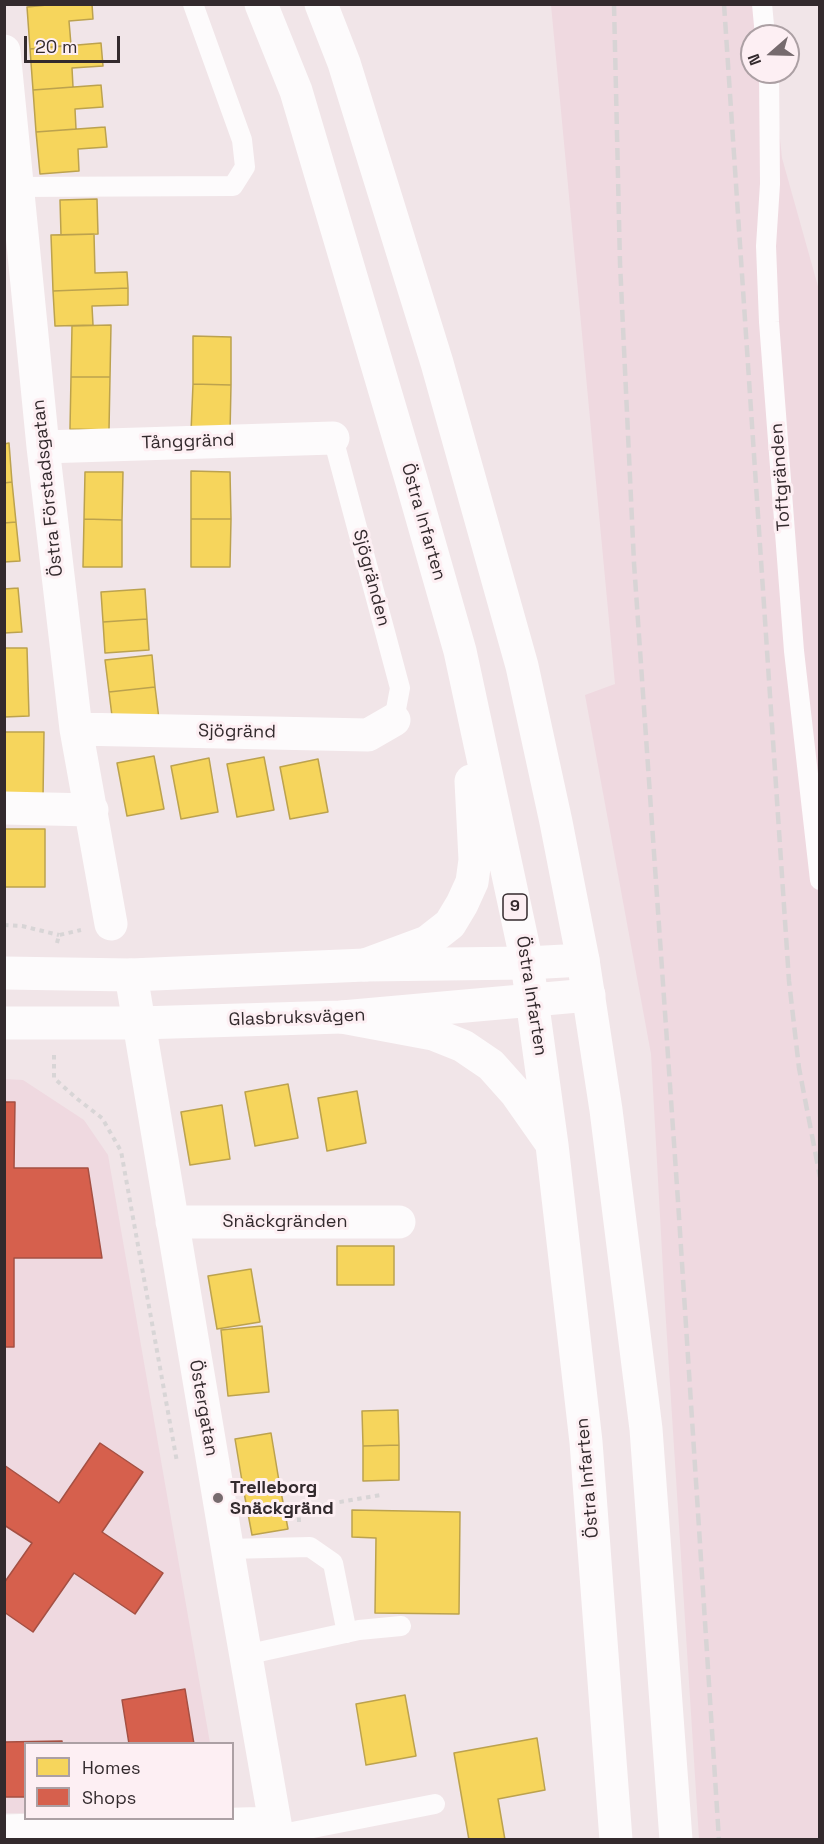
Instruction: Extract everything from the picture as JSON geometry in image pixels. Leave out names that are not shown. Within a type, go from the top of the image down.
[{"type":"main road","name":"Östra Infarten","points":[[261,4],[296,91],[460,651],[527,963],[552,1145],[586,1442],[616,1839]]},
{"type":"main road","points":[[321,4],[344,63],[437,363],[522,666],[583,960],[606,1110],[646,1429],[676,1839]]},
{"type":"main road","name":"Östra Förstadsgatan","points":[[4,51],[43,447],[76,729],[111,924]]},
{"type":"main road","name":"Tånggränd","points":[[43,447],[333,438]]},
{"type":"main road","points":[[365,964],[428,942],[450,924],[472,882],[475,860],[474,817],[460,651]]},
{"type":"main road","name":"Sjögränd","points":[[76,729],[368,735],[394,720]]},
{"type":"main road","points":[[4,808],[92,810]]},
{"type":"main road","points":[[4,973],[131,975],[365,964],[527,963],[583,960]]},
{"type":"main road","name":"Östergatan","points":[[131,975],[245,1655],[277,1832]]},
{"type":"main road","name":"Glasbruksvägen","points":[[4,1023],[139,1023],[342,1017],[589,995]]},
{"type":"main road","points":[[342,1017],[433,1034],[464,1046],[491,1065],[516,1093],[552,1145]]},
{"type":"main road","name":"Snäckgränden","points":[[172,1222],[399,1222]]},
{"type":"main road","points":[[4,1831],[277,1832]]},
{"type":"lane","points":[[16,187],[233,186],[245,167],[242,140],[193,4]]},
{"type":"lane","points":[[762,4],[764,24]]},
{"type":"lane","name":"Toftgränden","points":[[769,84],[770,184],[766,246],[769,322],[794,651],[819,880]]},
{"type":"lane","name":"Sjögränden","points":[[333,438],[400,688],[394,720]]},
{"type":"lane","points":[[227,1549],[310,1547],[333,1563],[347,1633]]},
{"type":"lane","points":[[245,1655],[347,1633],[401,1626]]},
{"type":"lane","points":[[277,1832],[435,1804]]},
{"type":"path","points":[[4,925],[22,926],[59,935],[111,924]]},
{"type":"path","points":[[53,974],[59,935]]},
{"type":"path","points":[[53,1023],[54,1078],[102,1118],[121,1151],[178,1471]]},
{"type":"path","points":[[298,1547],[299,1509],[381,1495]]},
{"type":"shaded area","points":[[551,5],[766,5],[768,24],[740,24],[740,84],[774,84],[782,158],[819,290],[819,1839],[699,1839],[651,1054],[585,695],[615,684]]},
{"type":"shaded area","points":[[4,1079],[23,1080],[84,1120],[108,1155],[210,1742],[24,1742],[24,1813],[5,1813]]},
{"type":"building: Homes","points":[[92,4],[93,19],[69,21],[71,45],[30,49],[27,7]]},
{"type":"building: Homes","points":[[101,43],[103,66],[72,68],[73,87],[33,90],[30,49]]},
{"type":"building: Homes","points":[[101,85],[103,107],[75,109],[76,129],[36,132],[33,90]]},
{"type":"building: Homes","points":[[105,127],[107,147],[78,149],[79,171],[40,174],[36,132]]},
{"type":"building: Homes","points":[[97,199],[98,234],[61,235],[60,200]]},
{"type":"building: Homes","points":[[94,234],[95,273],[127,272],[128,288],[53,291],[51,235]]},
{"type":"building: Homes","points":[[128,288],[128,305],[92,306],[93,325],[55,326],[53,291]]},
{"type":"building: Homes","points":[[111,325],[110,377],[71,377],[72,326]]},
{"type":"building: Homes","points":[[193,336],[231,337],[231,385],[193,384]]},
{"type":"building: Homes","points":[[71,377],[110,377],[109,430],[70,429]]},
{"type":"building: Homes","points":[[193,384],[231,385],[230,433],[191,432]]},
{"type":"building: Homes","points":[[9,443],[12,482],[4,483],[4,444]]},
{"type":"building: Homes","points":[[191,471],[230,472],[231,519],[191,519]]},
{"type":"building: Homes","points":[[85,472],[123,472],[122,520],[84,519]]},
{"type":"building: Homes","points":[[12,482],[16,522],[4,523],[4,483]]},
{"type":"building: Homes","points":[[84,519],[122,520],[122,567],[83,567]]},
{"type":"building: Homes","points":[[191,519],[231,519],[230,567],[191,567]]},
{"type":"building: Homes","points":[[16,522],[20,561],[4,562],[4,523]]},
{"type":"building: Homes","points":[[18,588],[22,632],[4,633],[4,589]]},
{"type":"building: Homes","points":[[145,589],[147,619],[103,622],[101,592]]},
{"type":"building: Homes","points":[[147,619],[149,650],[105,653],[103,622]]},
{"type":"building: Homes","points":[[4,648],[27,648],[29,716],[4,717]]},
{"type":"building: Homes","points":[[152,655],[155,687],[109,692],[105,660]]},
{"type":"building: Homes","points":[[155,687],[159,719],[113,724],[109,692]]},
{"type":"building: Homes","points":[[4,732],[44,732],[43,798],[4,797]]},
{"type":"building: Homes","points":[[154,756],[164,809],[127,816],[117,763]]},
{"type":"building: Homes","points":[[264,757],[274,810],[237,817],[227,764]]},
{"type":"building: Homes","points":[[209,758],[218,812],[181,819],[171,766]]},
{"type":"building: Homes","points":[[318,759],[328,812],[290,819],[280,767]]},
{"type":"building: Homes","points":[[5,829],[45,829],[45,887],[5,887]]},
{"type":"building: Homes","points":[[288,1084],[298,1138],[255,1146],[245,1092]]},
{"type":"building: Homes","points":[[357,1091],[366,1143],[327,1151],[318,1098]]},
{"type":"building: Homes","points":[[222,1105],[230,1159],[190,1165],[181,1112]]},
{"type":"building: Homes","points":[[337,1246],[394,1246],[394,1285],[337,1285]]},
{"type":"building: Homes","points":[[251,1269],[260,1322],[217,1329],[208,1276]]},
{"type":"building: Homes","points":[[262,1326],[269,1392],[228,1396],[221,1330]]},
{"type":"building: Homes","points":[[398,1410],[399,1445],[363,1446],[362,1411]]},
{"type":"building: Homes","points":[[271,1433],[279,1481],[243,1487],[235,1439]]},
{"type":"building: Homes","points":[[399,1445],[399,1480],[363,1481],[363,1446]]},
{"type":"building: Homes","points":[[279,1481],[288,1529],[252,1535],[243,1487]]},
{"type":"building: Homes","points":[[352,1510],[460,1512],[459,1614],[375,1613],[376,1538],[352,1537]]},
{"type":"building: Homes","points":[[405,1695],[416,1756],[366,1765],[356,1704]]},
{"type":"building: Homes","points":[[537,1738],[545,1790],[498,1799],[505,1840],[469,1840],[454,1753]]},
{"type":"building: Shops","points":[[4,1102],[15,1102],[14,1168],[88,1168],[102,1258],[14,1258],[14,1347],[4,1347]]},
{"type":"building: Shops","points":[[100,1443],[143,1472],[102,1532],[163,1573],[135,1614],[74,1573],[33,1632],[4,1612],[4,1583],[32,1543],[4,1525],[4,1465],[59,1503]]},
{"type":"building: Shops","points":[[185,1689],[194,1742],[129,1742],[122,1700]]},
{"type":"building: Shops","points":[[62,1741],[24,1742],[24,1797],[4,1797],[4,1742]]},
{"type":"railway","points":[[614,4],[620,263],[634,563],[719,1840]]},
{"type":"railway","points":[[724,4],[789,981],[799,1068],[820,1177]]},
{"type":"place","name":"Trelleborg Snäckgränd","points":[[218,1498]]}]
